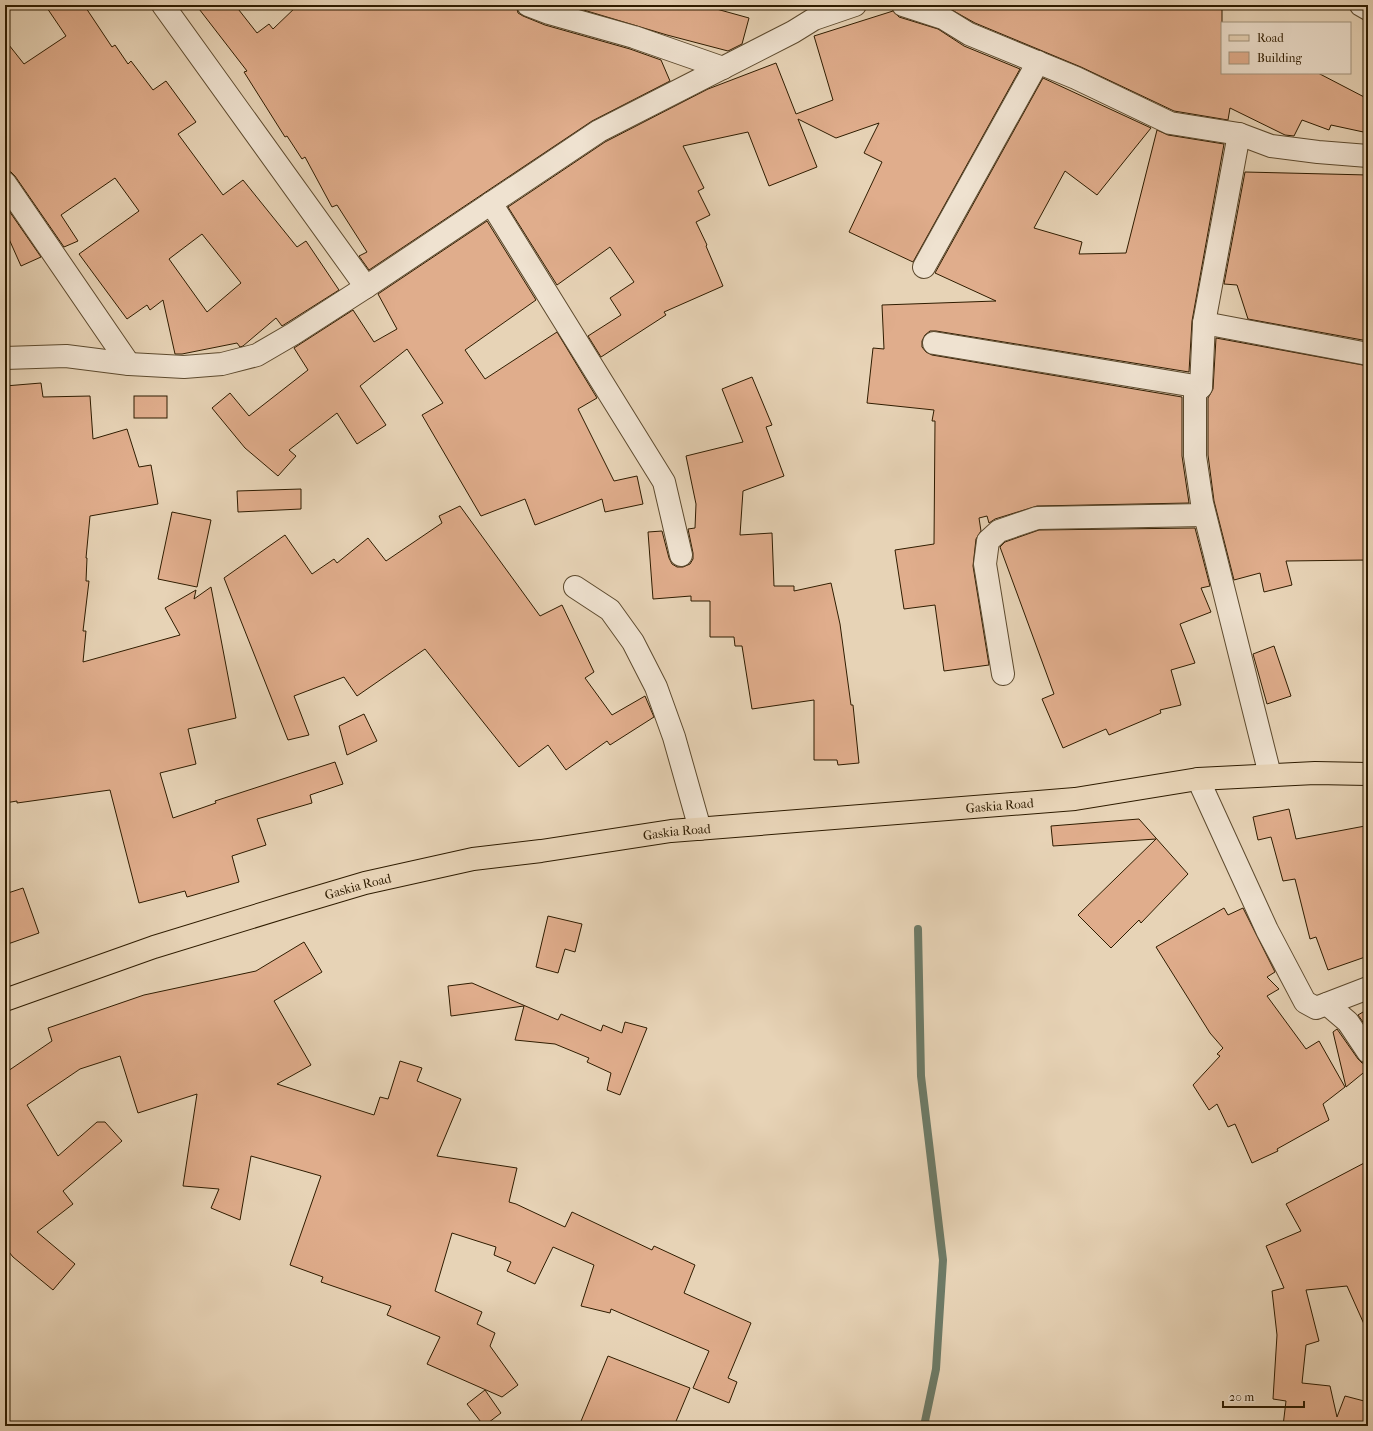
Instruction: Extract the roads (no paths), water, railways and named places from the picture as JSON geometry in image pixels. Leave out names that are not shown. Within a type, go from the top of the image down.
[{"type":"main road","name":"Gaskia Road","points":[[5,1000],[154,947],[365,883],[473,859],[541,851],[671,831],[1075,799],[1198,779],[1315,773],[1368,774]]},
{"type":"street","points":[[163,5],[366,287]]},
{"type":"street","points":[[528,5],[549,13],[634,37],[723,68]]},
{"type":"street","points":[[5,358],[66,356],[130,364],[184,367],[222,364],[257,355],[293,334],[366,287],[599,131],[723,68],[814,12],[855,5]]},
{"type":"street","points":[[903,5],[943,18],[968,34],[1038,62],[1170,123],[1239,134],[1271,146],[1368,156]]},
{"type":"street","points":[[1361,5],[1368,9]]},
{"type":"street","points":[[924,267],[1038,62]]},
{"type":"street","points":[[1239,134],[1204,322],[1201,387],[1195,393],[1195,456],[1204,515],[1270,775]]},
{"type":"street","points":[[5,183],[130,364]]},
{"type":"street","points":[[491,203],[664,482],[680,555]]},
{"type":"street","points":[[1204,322],[1368,354]]},
{"type":"street","points":[[934,343],[1201,387]]},
{"type":"street","points":[[1003,674],[985,564],[988,541],[999,531],[1037,518],[1204,515]]},
{"type":"street","points":[[575,587],[610,610],[633,642],[656,687],[674,737],[700,829]]},
{"type":"street","points":[[1198,779],[1267,930],[1306,1002],[1316,1008],[1368,988]]},
{"type":"street","points":[[1327,1004],[1348,1022],[1368,1052]]},
{"type":"waterway","points":[[918,929],[921,1076],[943,1260],[936,1369],[924,1426]]}]
